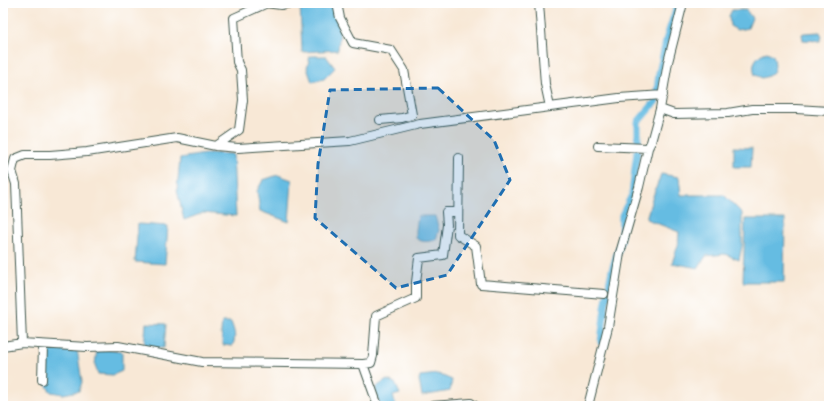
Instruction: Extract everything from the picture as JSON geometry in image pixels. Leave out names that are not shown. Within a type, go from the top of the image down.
[{"type":"street","points":[[216,146],[239,130],[243,100],[241,70],[236,62],[234,18],[265,3],[281,5],[291,3]]},
{"type":"street","points":[[337,3],[340,18],[353,43],[391,50],[404,70],[412,115],[402,118],[380,120]]},
{"type":"street","points":[[539,3],[545,84],[550,107]]},
{"type":"street","points":[[588,406],[608,327],[620,253],[660,109],[668,62],[683,3]]},
{"type":"street","points":[[22,343],[16,184],[12,171],[15,159],[25,155],[50,155],[87,152],[177,138],[216,146],[238,148],[350,141],[420,124],[619,98],[663,95]]},
{"type":"street","points":[[660,109],[674,114],[728,113],[752,109],[829,111]]},
{"type":"street","points":[[598,146],[648,148]]},
{"type":"street","points":[[459,158],[458,235],[476,246],[481,284],[604,294]]},
{"type":"street","points":[[3,346],[22,343],[87,347],[118,346],[202,362],[371,363],[374,356],[376,316],[416,298],[419,258],[442,255],[447,225],[446,212],[458,212]]},
{"type":"street","points":[[42,380],[43,345]]},
{"type":"street","points":[[363,364],[378,406]]},
{"type":"street","points":[[432,406],[471,403],[475,406]]},
{"type":"highlighted area","points":[[438,88],[494,140],[510,180],[447,275],[396,288],[315,218],[318,164],[330,90]]},
{"type":"water","points":[[300,3],[335,3],[340,29],[338,50],[302,52]]},
{"type":"water","points":[[732,10],[746,10],[752,18],[748,28],[737,30],[730,26],[729,16]]},
{"type":"water","points":[[820,32],[822,37],[820,41],[803,40],[802,34],[804,33]]},
{"type":"water","points":[[767,52],[773,55],[775,67],[770,75],[762,78],[755,75],[754,64],[755,60],[760,55]]},
{"type":"water","points":[[310,56],[326,56],[335,68],[324,79],[312,82],[307,68]]},
{"type":"water","points":[[734,147],[752,148],[751,167],[734,167]]},
{"type":"water","points":[[211,153],[233,154],[236,216],[203,213],[184,220],[177,190],[180,158]]},
{"type":"water","points":[[661,174],[679,177],[681,195],[724,195],[742,213],[742,246],[739,260],[725,254],[706,256],[698,268],[672,263],[678,245],[679,232],[646,219]]},
{"type":"water","points":[[278,175],[292,180],[289,222],[260,211],[257,191],[263,180]]},
{"type":"water","points":[[418,216],[435,216],[439,230],[436,239],[426,242],[416,238]]},
{"type":"water","points":[[745,219],[785,219],[784,282],[743,282]]},
{"type":"water","points":[[138,224],[168,226],[165,264],[135,262]]},
{"type":"water","points":[[222,322],[231,322],[235,337],[232,346],[223,345],[221,333]]},
{"type":"water","points":[[146,323],[166,324],[164,348],[144,347]]},
{"type":"water","points":[[46,347],[77,349],[82,382],[79,391],[63,394],[51,392],[48,388],[45,377]]},
{"type":"water","points":[[97,348],[122,352],[122,371],[113,375],[98,374],[95,365]]},
{"type":"water","points":[[438,374],[452,380],[450,391],[422,396],[419,380],[420,376]]},
{"type":"water","points":[[387,380],[395,383],[400,394],[393,396],[396,406],[380,406],[375,392],[376,387]]},
{"type":"waterway","points":[[638,142],[638,122],[656,101],[659,73],[667,37],[678,3]]},
{"type":"waterway","points":[[601,342],[605,307],[612,270],[621,241],[622,215],[632,195],[637,152]]}]
